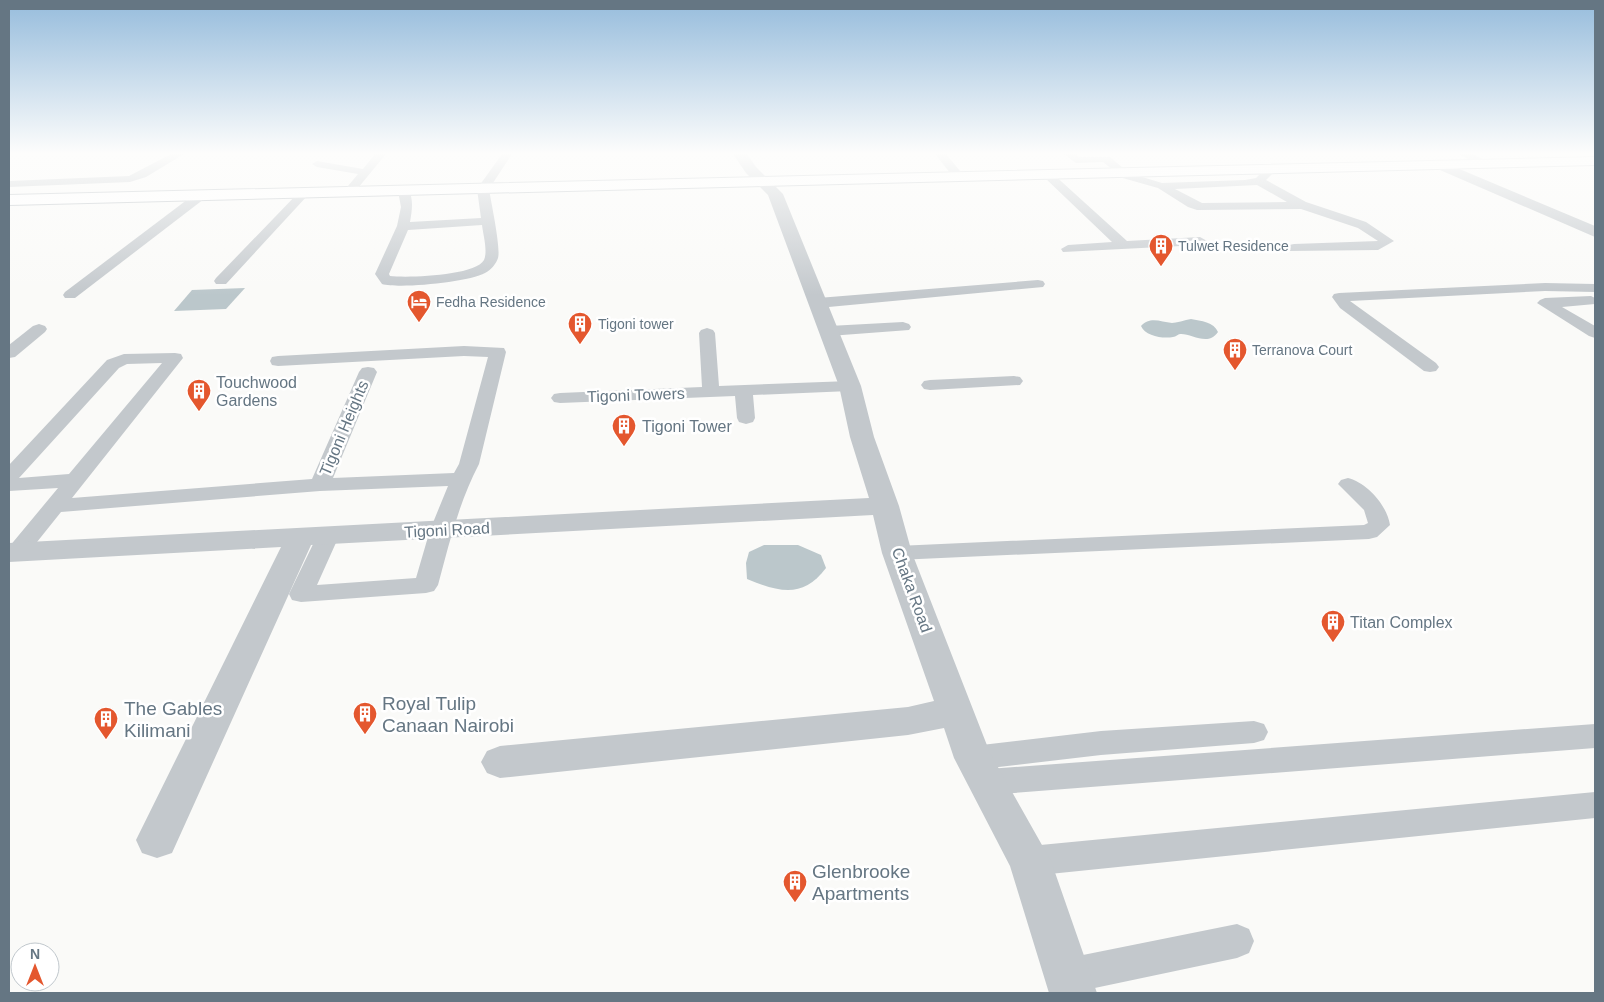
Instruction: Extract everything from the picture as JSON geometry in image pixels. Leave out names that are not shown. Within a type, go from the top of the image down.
[{"type":"street","name":"Chaka Road","points":[[778,201],[850,386],[862,437],[885,506],[897,553],[956,711],[980,770],[1030,861],[1071,985]]},
{"type":"street","points":[[1523,201],[1595,232]]},
{"type":"street","name":"Tigoni Road","points":[[13,552],[885,506]]},
{"type":"street","points":[[158,840],[314,537]]},
{"type":"street","points":[[500,762],[908,721],[956,711]]},
{"type":"lane","points":[[70,294],[194,201]]},
{"type":"lane","points":[[221,281],[298,201]]},
{"type":"lane","points":[[406,201],[407,207],[403,226],[382,274],[388,281],[470,273],[479,270],[491,260],[492,254],[485,201]]},
{"type":"lane","points":[[1076,201],[1124,246]]},
{"type":"lane","points":[[1187,201],[1201,206],[1302,205]]},
{"type":"lane","points":[[1294,201],[1302,205],[1336,214],[1362,225],[1387,241],[1378,246],[1294,248]]},
{"type":"lane","points":[[403,226],[487,221]]},
{"type":"lane","points":[[1068,249],[1200,241]]},
{"type":"lane","points":[[818,303],[1038,284]]},
{"type":"lane","points":[[1430,367],[1344,305],[1340,297],[1545,287],[1595,288]]},
{"type":"lane","points":[[1595,301],[1545,303],[1595,333]]},
{"type":"lane","points":[[829,331],[903,327]]},
{"type":"lane","points":[[9,353],[39,329]]},
{"type":"lane","points":[[707,333],[711,392]]},
{"type":"lane","points":[[278,360],[464,351],[498,352],[469,464],[461,479],[441,530],[426,586],[301,594],[314,537]]},
{"type":"lane","points":[[9,477],[113,364],[124,359],[175,358],[77,480],[13,552]]},
{"type":"lane","name":"Tigoni Heights","points":[[320,485],[368,372]]},
{"type":"lane","points":[[930,385],[1014,381]]},
{"type":"lane","name":"Tigoni Towers","points":[[560,398],[850,386]]},
{"type":"lane","points":[[743,390],[746,418]]},
{"type":"lane","points":[[54,506],[320,485],[461,479]]},
{"type":"lane","points":[[9,485],[77,480]]},
{"type":"lane","points":[[897,553],[1369,532],[1379,525],[1379,514],[1371,504],[1348,484]]},
{"type":"lane","points":[[980,770],[1101,743],[1254,732]]},
{"type":"lane","points":[[980,770],[1595,736]]},
{"type":"lane","points":[[1030,861],[1595,805]]},
{"type":"lane","points":[[1071,985],[1237,941]]},
{"type":"shaded area","points":[[245,288],[226,309],[174,311],[192,290]]},
{"type":"shaded area","points":[[1191,319],[1210,324],[1218,332],[1214,336],[1204,339],[1184,334],[1164,338],[1146,332],[1141,326],[1152,320],[1172,323]]},
{"type":"shaded area","points":[[764,545],[798,545],[821,555],[826,568],[808,585],[799,589],[780,589],[747,579],[746,563],[749,552]]},
{"type":"place","name":"Tulwet Residence","points":[[1161,267]]},
{"type":"place","name":"Fedha Residence","points":[[419,323]]},
{"type":"place","name":"Tigoni tower","points":[[580,345]]},
{"type":"place","name":"Terranova Court","points":[[1235,371]]},
{"type":"place","name":"Touchwood Gardens","points":[[199,412]]},
{"type":"place","name":"Tigoni Tower","points":[[624,447]]},
{"type":"place","name":"Titan Complex","points":[[1333,643]]},
{"type":"place","name":"Royal Tulip Canaan Nairobi","points":[[365,735]]},
{"type":"place","name":"The Gables Kilimani","points":[[106,740]]},
{"type":"place","name":"Glenbrooke Apartments","points":[[795,903]]}]
